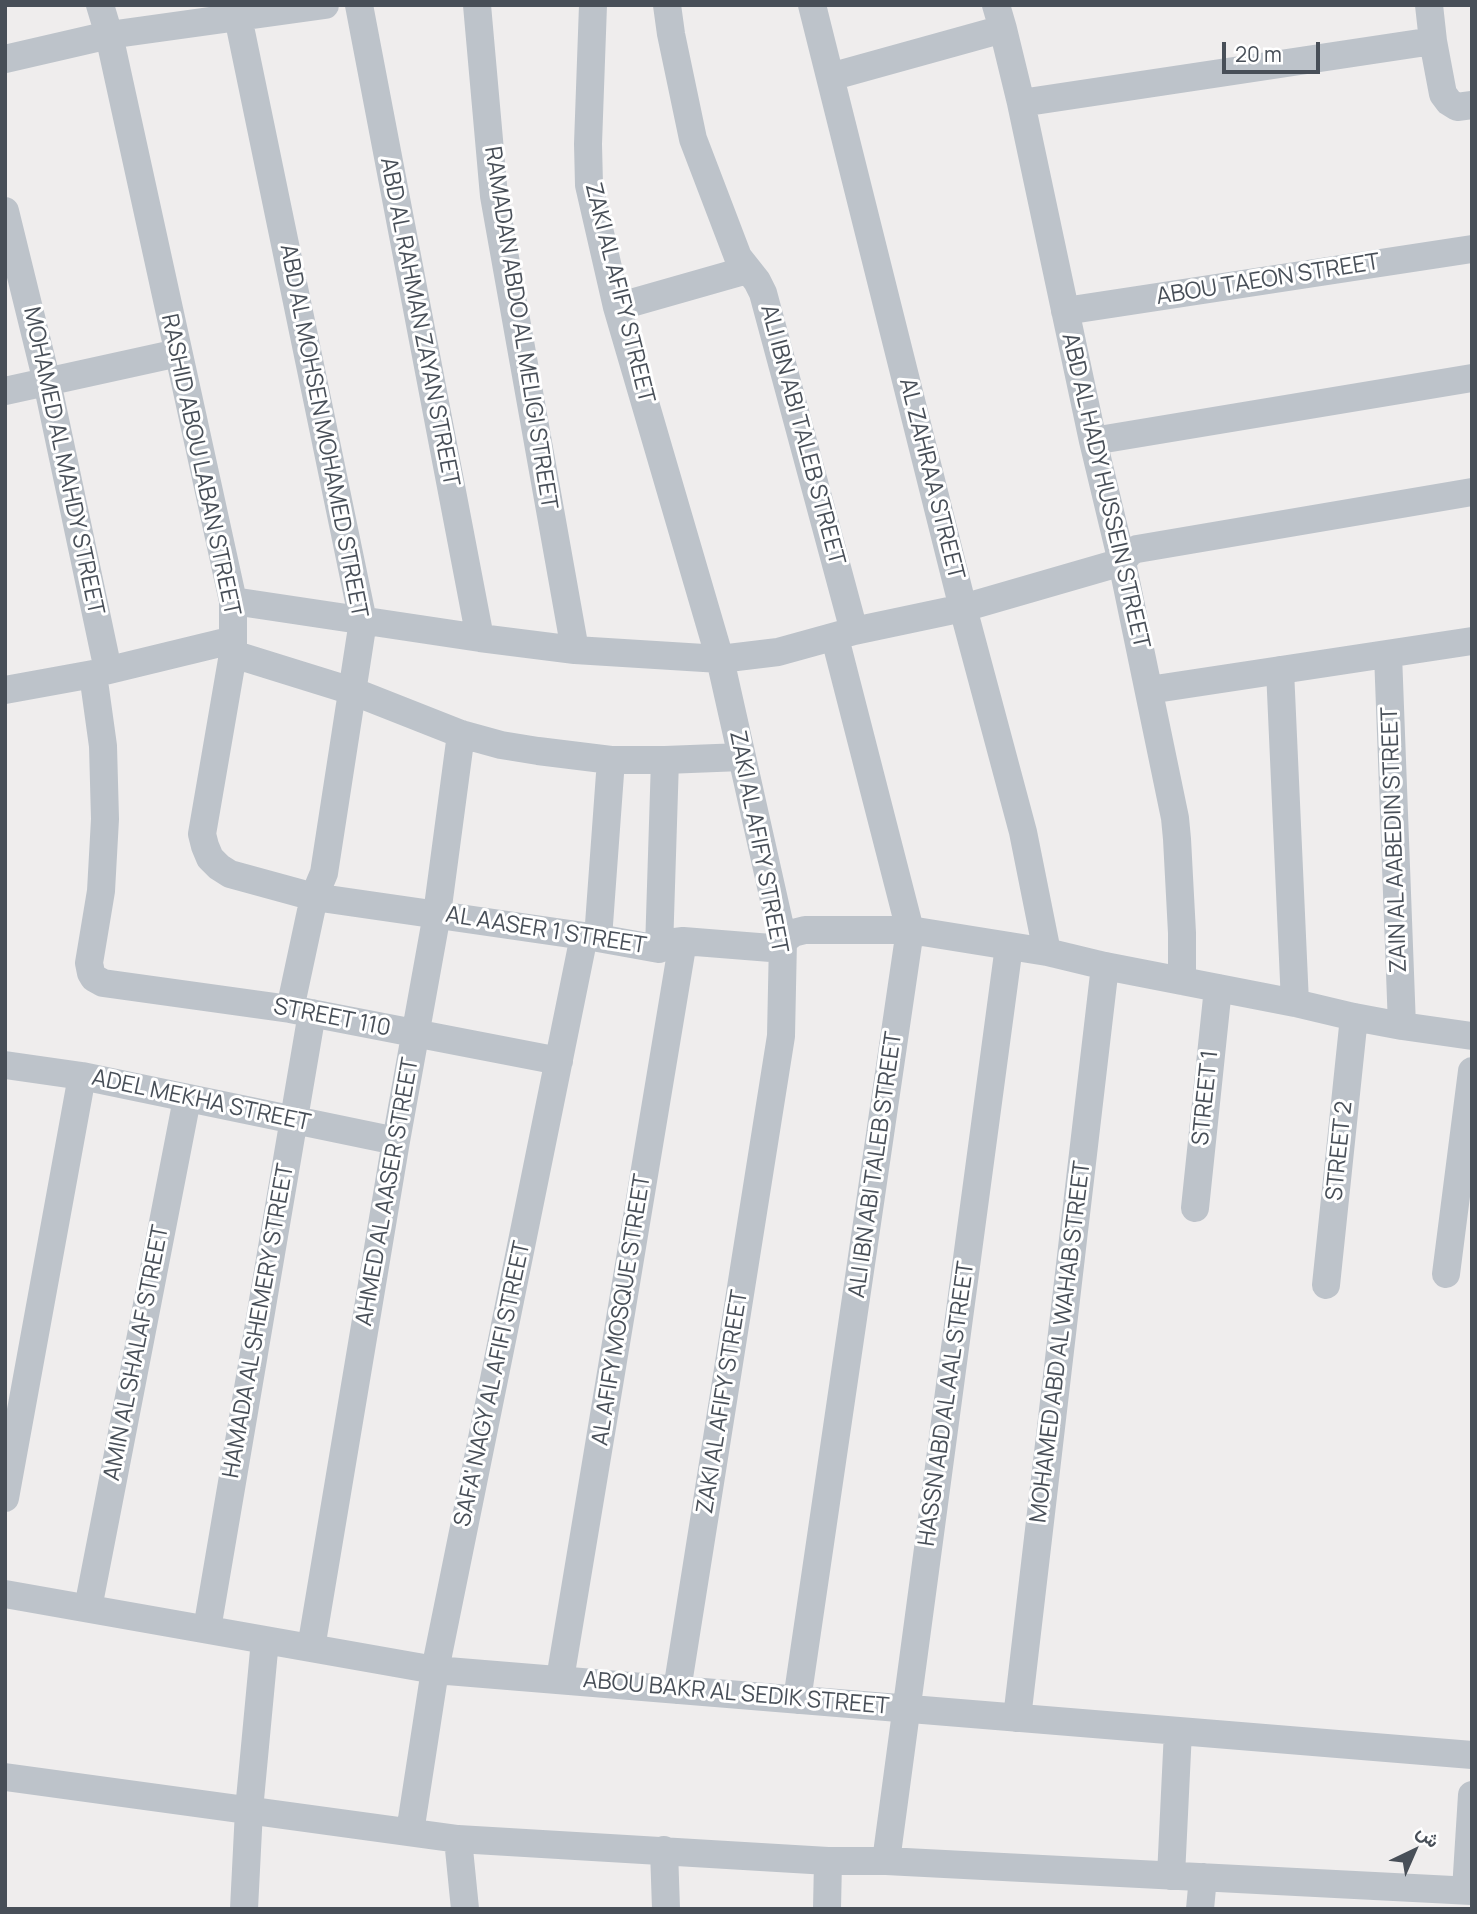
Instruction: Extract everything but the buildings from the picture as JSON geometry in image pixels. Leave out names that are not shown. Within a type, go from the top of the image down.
[{"type":"street","name":"RASHID ABOU LABAN STREET","points":[[100,5],[233,601],[233,647],[202,834],[210,858],[230,874],[314,897]]},
{"type":"street","points":[[5,59],[108,36],[325,5]]},
{"type":"street","name":"ABD AL RAHMAN ZAYAN STREET","points":[[359,5],[480,638]]},
{"type":"street","name":"RAMADAN ABDO AL MELIGI STREET","points":[[477,5],[494,196],[575,650]]},
{"type":"street","name":"ZAKI AL AFIFY STREET","points":[[593,5],[589,185],[617,307],[720,659],[783,940],[781,1036],[677,1690]]},
{"type":"street","name":"ALI IBN ABI TALEB STREET","points":[[667,5],[692,139],[738,257],[757,281],[767,306],[910,930],[797,1700]]},
{"type":"street","name":"AL ZAHRAA STREET","points":[[812,5],[963,608],[1023,832],[1047,953]]},
{"type":"street","points":[[1429,5],[1443,94],[1457,107],[1472,106]]},
{"type":"street","points":[[830,77],[1000,17]]},
{"type":"street","name":"ABD AL HADY HUSSEIN STREET","points":[[1000,17],[1122,562],[1178,839],[1182,981]]},
{"type":"street","name":"ABD AL MOHSEN MOHAMED STREET","points":[[238,18],[363,621],[324,873],[314,897],[301,1011]]},
{"type":"street","points":[[1021,103],[1433,41]]},
{"type":"street","name":"MOHAMED AL MAHDY STREET","points":[[5,211],[47,382],[101,672],[105,819],[100,891],[89,963],[91,973],[103,983]]},
{"type":"street","name":"ABOU TAEON STREET","points":[[1065,311],[1472,248]]},
{"type":"street","points":[[617,307],[747,270]]},
{"type":"street","points":[[5,391],[178,353]]},
{"type":"street","points":[[1093,441],[1472,378]]},
{"type":"street","points":[[233,601],[575,650],[720,659],[778,652],[844,634],[963,608],[1122,562],[1130,552],[1137,549],[1472,492]]},
{"type":"street","points":[[1149,690],[1472,641]]},
{"type":"street","points":[[5,690],[233,647],[461,734],[501,745],[611,760],[742,757]]},
{"type":"street","name":"ZAIN AL AABEDIN STREET","points":[[1388,654],[1402,1026]]},
{"type":"street","points":[[1280,670],[1295,1003]]},
{"type":"street","name":"AHMED AL AASER STREET","points":[[311,1648],[437,914],[461,734]]},
{"type":"street","name":"SAFA' NAGY AL AFIFI STREET","points":[[410,1832],[435,1670],[559,1061],[591,937],[611,760]]},
{"type":"street","name":"AL AFIFY MOSQUE STREET","points":[[560,1679],[671,945],[665,760]]},
{"type":"street","name":"AL AASER 1 STREET","points":[[314,897],[591,937],[671,945],[764,948],[778,945],[793,933],[805,930],[910,930],[1047,953],[1354,1017],[1472,1036]]},
{"type":"street","name":"HASSN ABD AL AAL STREET","points":[[886,1861],[1009,946]]},
{"type":"street","name":"MOHAMED ABD AL WAHAB STREET","points":[[1017,1718],[1105,966]]},
{"type":"street","name":"STREET 110","points":[[103,983],[301,1011],[559,1061]]},
{"type":"street","name":"STREET 1","points":[[1195,1208],[1218,988]]},
{"type":"street","name":"HAMADA AL SHEMERY STREET","points":[[207,1629],[293,1120],[301,1011]]},
{"type":"street","name":"STREET 2","points":[[1325,1285],[1354,1017]]},
{"type":"street","name":"ADEL MEKHA STREET","points":[[5,1065],[82,1076],[396,1141]]},
{"type":"street","points":[[1446,1274],[1472,1071]]},
{"type":"street","points":[[5,1498],[82,1076]]},
{"type":"street","name":"AMIN AL SHALAF STREET","points":[[88,1608],[187,1098]]},
{"type":"street","name":"ABOU BAKR AL SEDIK STREET","points":[[5,1594],[435,1670],[1472,1755]]},
{"type":"street","points":[[244,1909],[248,1810],[265,1640]]},
{"type":"street","points":[[1171,1876],[1178,1731]]},
{"type":"street","points":[[5,1777],[458,1839],[828,1861],[886,1861],[1203,1877],[1358,1897],[1469,1890],[1472,1794]]},
{"type":"street","points":[[458,1839],[465,1909]]},
{"type":"street","points":[[664,1850],[666,1909]]},
{"type":"street","points":[[827,1909],[828,1861]]},
{"type":"street","points":[[1200,1909],[1203,1877]]}]
